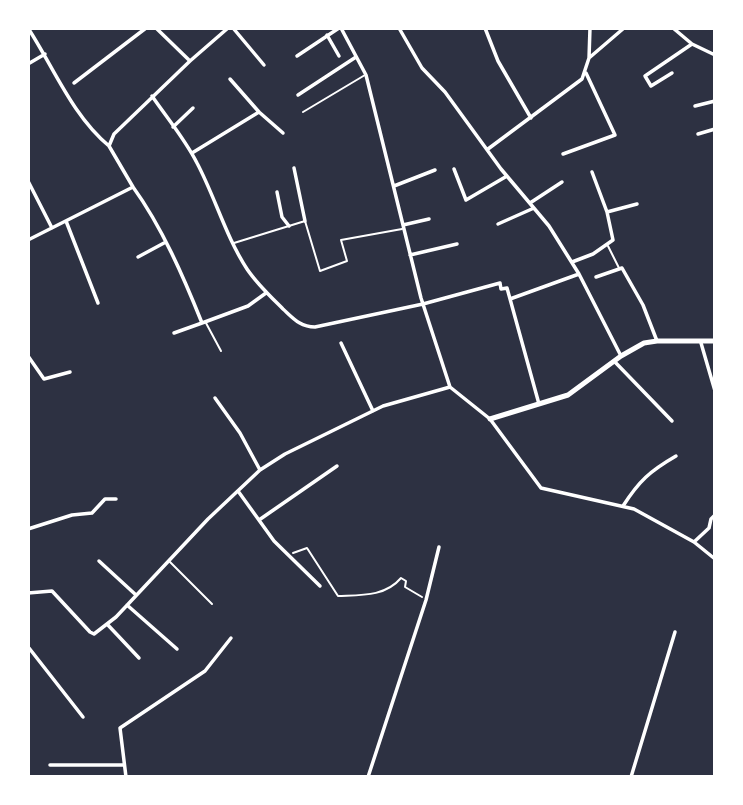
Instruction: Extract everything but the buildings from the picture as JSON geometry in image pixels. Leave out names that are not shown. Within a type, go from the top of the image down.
[{"type":"street","points":[[28,28],[79,115],[109,146],[144,202],[204,323]]},
{"type":"street","points":[[74,83],[146,28]]},
{"type":"street","points":[[156,28],[190,61]]},
{"type":"street","points":[[109,146],[114,134],[152,96],[230,28],[264,65]]},
{"type":"street","points":[[297,56],[340,28],[366,75],[423,304],[450,387],[490,419],[541,488],[624,506],[651,517],[694,542],[715,559]]},
{"type":"street","points":[[399,28],[422,68],[445,92],[507,176],[549,226],[579,274],[621,356]]},
{"type":"street","points":[[485,28],[498,61],[531,118]]},
{"type":"street","points":[[488,149],[582,79],[589,58],[590,28]]},
{"type":"street","points":[[589,58],[624,28]]},
{"type":"street","points":[[673,28],[692,44],[715,55]]},
{"type":"street","points":[[327,35],[339,56]]},
{"type":"street","points":[[672,73],[651,86],[645,76],[692,44]]},
{"type":"street","points":[[28,64],[45,54]]},
{"type":"street","points":[[299,95],[356,57]]},
{"type":"street","points":[[563,154],[615,135],[585,71]]},
{"type":"street","points":[[230,79],[258,112],[283,133]]},
{"type":"street","points":[[152,96],[192,153],[233,244],[248,270],[266,293],[297,322],[309,327],[423,304],[500,283],[501,289],[507,288],[539,404]]},
{"type":"street","points":[[695,106],[715,101]]},
{"type":"street","points":[[173,127],[193,108]]},
{"type":"street","points":[[192,153],[258,112]]},
{"type":"street","points":[[698,134],[715,129]]},
{"type":"street","points":[[294,168],[305,221]]},
{"type":"street","points":[[454,169],[466,200],[507,176]]},
{"type":"street","points":[[394,186],[435,170]]},
{"type":"street","points":[[572,262],[608,245],[613,236],[592,172]]},
{"type":"street","points":[[28,181],[52,228]]},
{"type":"street","points":[[530,203],[562,182]]},
{"type":"street","points":[[28,240],[133,187]]},
{"type":"street","points":[[278,192],[282,217],[289,226]]},
{"type":"street","points":[[607,212],[637,204]]},
{"type":"street","points":[[498,224],[534,208]]},
{"type":"street","points":[[404,227],[429,219]]},
{"type":"street","points":[[66,221],[98,303]]},
{"type":"street","points":[[138,257],[164,243]]},
{"type":"street","points":[[410,255],[457,244]]},
{"type":"street","points":[[596,277],[622,268],[643,305],[657,341]]},
{"type":"street","points":[[510,299],[579,274]]},
{"type":"street","points":[[174,333],[248,306],[266,293]]},
{"type":"street","points":[[490,419],[568,395],[621,356],[645,343],[715,341]]},
{"type":"street","points":[[341,342],[373,411]]},
{"type":"street","points":[[701,343],[715,391]]},
{"type":"street","points":[[28,356],[44,379],[69,372]]},
{"type":"street","points":[[614,362],[672,421]]},
{"type":"street","points":[[28,593],[52,591],[94,634],[127,605],[260,470],[285,454],[373,411],[450,387]]},
{"type":"street","points":[[215,398],[240,433],[260,470]]},
{"type":"street","points":[[624,506],[636,485],[652,470],[676,456]]},
{"type":"street","points":[[259,520],[337,466]]},
{"type":"street","points":[[238,491],[274,541],[320,586]]},
{"type":"street","points":[[28,528],[72,515],[92,513],[104,499],[117,499]]},
{"type":"street","points":[[694,542],[709,528],[715,515]]},
{"type":"street","points":[[368,777],[426,600],[439,547]]},
{"type":"street","points":[[99,561],[136,595]]},
{"type":"street","points":[[127,605],[177,649]]},
{"type":"street","points":[[107,624],[139,658]]},
{"type":"street","points":[[631,777],[675,632]]},
{"type":"street","points":[[125,777],[120,728],[205,671],[231,638]]},
{"type":"street","points":[[28,648],[83,717]]},
{"type":"street","points":[[50,765],[124,765]]},
{"type":"lane","points":[[303,112],[366,75]]},
{"type":"lane","points":[[233,244],[305,221],[320,271],[347,261],[341,240],[404,227]]},
{"type":"lane","points":[[608,245],[619,268]]},
{"type":"lane","points":[[204,323],[221,351]]},
{"type":"lane","points":[[169,561],[212,604]]},
{"type":"path","points":[[288,555],[307,548],[338,596],[366,595],[392,588],[401,578],[406,581],[405,587],[409,591],[426,600]]}]
